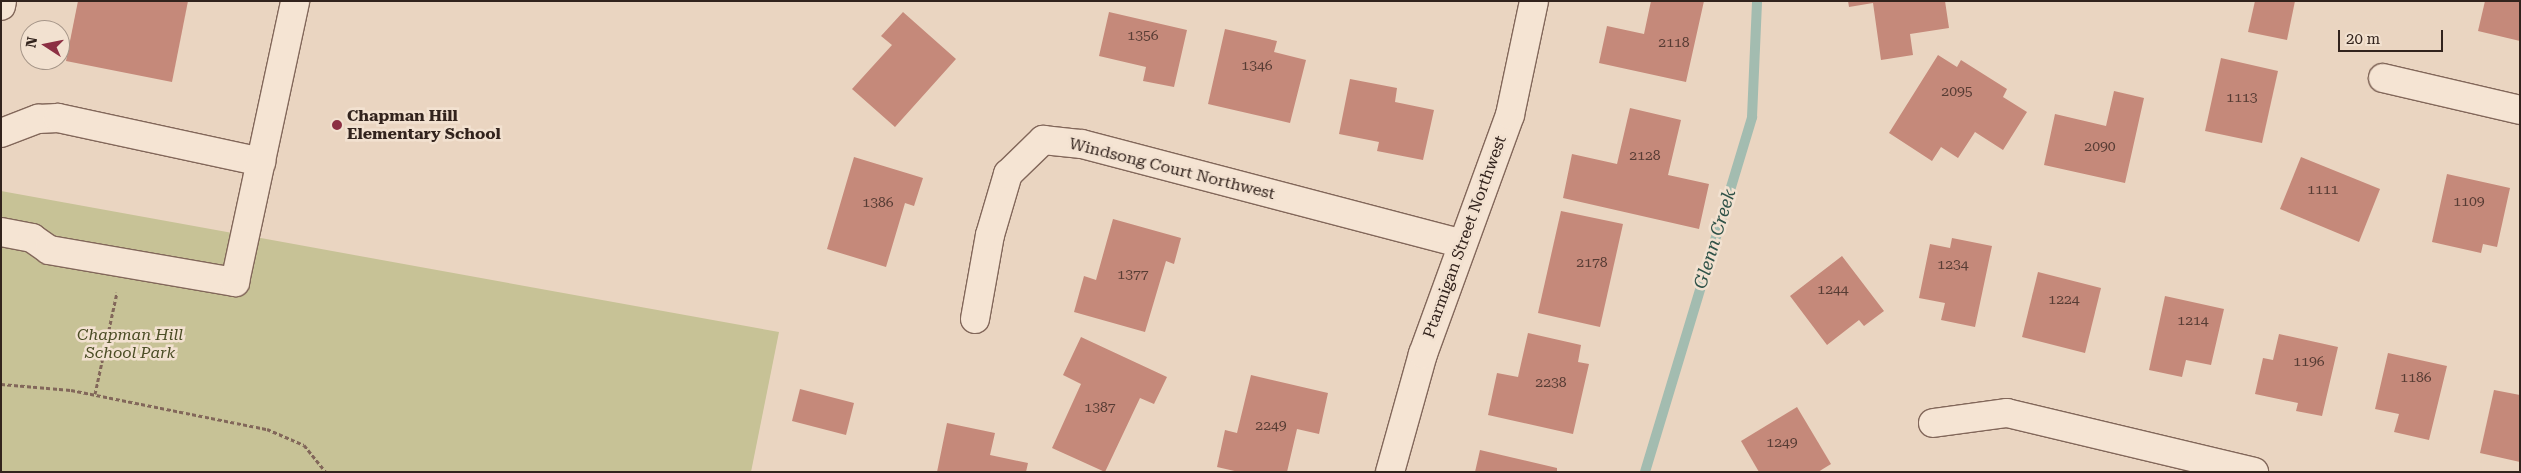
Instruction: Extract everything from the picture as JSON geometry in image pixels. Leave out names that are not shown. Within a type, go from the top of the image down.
[{"type":"street","points":[[1,6],[2,1]]},
{"type":"street","points":[[1,232],[32,238],[50,250],[124,260],[235,282],[295,1]]},
{"type":"street","name":"Ptarmigan Street Northwest","points":[[1390,472],[1423,354],[1510,114],[1534,1]]},
{"type":"street","points":[[2383,78],[2520,110]]},
{"type":"street","points":[[1,133],[38,119],[58,118],[261,162]]},
{"type":"street","name":"Windsong Court Northwest","points":[[975,319],[990,235],[1008,174],[1043,140],[1082,144],[1462,244]]},
{"type":"street","points":[[1933,423],[2007,413],[2253,472]]},
{"type":"path","points":[[95,394],[124,260]]},
{"type":"path","points":[[1,384],[95,394],[267,429],[304,445],[326,472]]},
{"type":"green space","name":"Chapman Hill School Park","points":[[1,191],[779,332],[751,472],[1,472]]},
{"type":"building","points":[[78,1],[188,1],[172,82],[70,62],[70,41]]},
{"type":"building","points":[[1651,1],[1704,1],[1686,82],[1599,63],[1607,26],[1644,34]]},
{"type":"building","points":[[1848,1],[1945,1],[1949,28],[1910,34],[1913,55],[1881,60],[1873,3],[1849,7]]},
{"type":"building","points":[[2255,1],[2295,1],[2287,40],[2248,32]]},
{"type":"building","points":[[2485,1],[2520,1],[2520,41],[2478,31]]},
{"type":"building","points":[[903,12],[956,59],[895,127],[852,89],[892,45],[881,36]]},
{"type":"building","points":[[1109,12],[1187,30],[1174,87],[1143,81],[1146,67],[1099,56]]},
{"type":"building","points":[[1225,29],[1277,41],[1274,52],[1306,60],[1290,123],[1208,104]]},
{"type":"building","points":[[1938,55],[1957,67],[1961,60],[2007,89],[2003,97],[2027,112],[2003,150],[1975,132],[1958,158],[1941,147],[1932,161],[1889,133]]},
{"type":"building","points":[[2221,58],[2278,71],[2262,143],[2205,131]]},
{"type":"building","points":[[1350,79],[1397,88],[1395,102],[1434,110],[1423,160],[1377,151],[1379,142],[1339,134]]},
{"type":"building","points":[[2114,91],[2144,98],[2125,183],[2044,165],[2055,114],[2106,126]]},
{"type":"building","points":[[1630,108],[1681,120],[1668,175],[1709,184],[1699,229],[1563,198],[1572,154],[1617,164]]},
{"type":"building","points":[[854,157],[923,178],[914,206],[905,203],[886,267],[827,249]]},
{"type":"building","points":[[2301,157],[2380,189],[2359,242],[2280,209]]},
{"type":"building","points":[[2447,174],[2510,188],[2497,247],[2483,244],[2481,253],[2432,242]]},
{"type":"building","points":[[1561,211],[1623,224],[1600,327],[1538,313]]},
{"type":"building","points":[[1113,219],[1181,238],[1174,264],[1166,261],[1145,332],[1074,312],[1084,276],[1096,280]]},
{"type":"building","points":[[1952,238],[1992,246],[1975,327],[1941,320],[1945,303],[1919,298],[1930,244],[1950,248]]},
{"type":"building","points":[[1842,256],[1884,311],[1864,326],[1859,320],[1827,345],[1790,296]]},
{"type":"building","points":[[2038,272],[2101,288],[2085,353],[2022,337]]},
{"type":"building","points":[[2165,296],[2224,309],[2211,365],[2186,360],[2182,377],[2149,370]]},
{"type":"building","points":[[1528,333],[1581,345],[1578,362],[1589,364],[1573,434],[1488,415],[1497,373],[1518,377]]},
{"type":"building","points":[[2279,334],[2338,347],[2322,416],[2296,411],[2298,403],[2255,394],[2263,358],[2273,360]]},
{"type":"building","points":[[1081,337],[1167,377],[1154,404],[1140,398],[1105,472],[1052,448],[1081,384],[1063,375]]},
{"type":"building","points":[[2388,353],[2447,366],[2429,440],[2394,432],[2399,414],[2375,409]]},
{"type":"building","points":[[1251,375],[1328,393],[1319,434],[1297,429],[1287,472],[1239,472],[1217,467],[1225,430],[1237,433]]},
{"type":"building","points":[[800,389],[854,403],[846,435],[792,421]]},
{"type":"building","points":[[2494,390],[2520,395],[2520,462],[2480,453]]},
{"type":"building","points":[[1797,407],[1831,464],[1818,472],[1759,472],[1741,441]]},
{"type":"building","points":[[947,423],[995,433],[990,455],[1028,463],[1026,472],[937,472]]},
{"type":"building","points":[[1480,450],[1557,468],[1557,472],[1475,472]]},
{"type":"waterway","name":"Glenn Creek","points":[[1645,472],[1752,117],[1757,1]]},
{"type":"place","name":"Chapman Hill Elementary School","points":[[337,125]]}]
